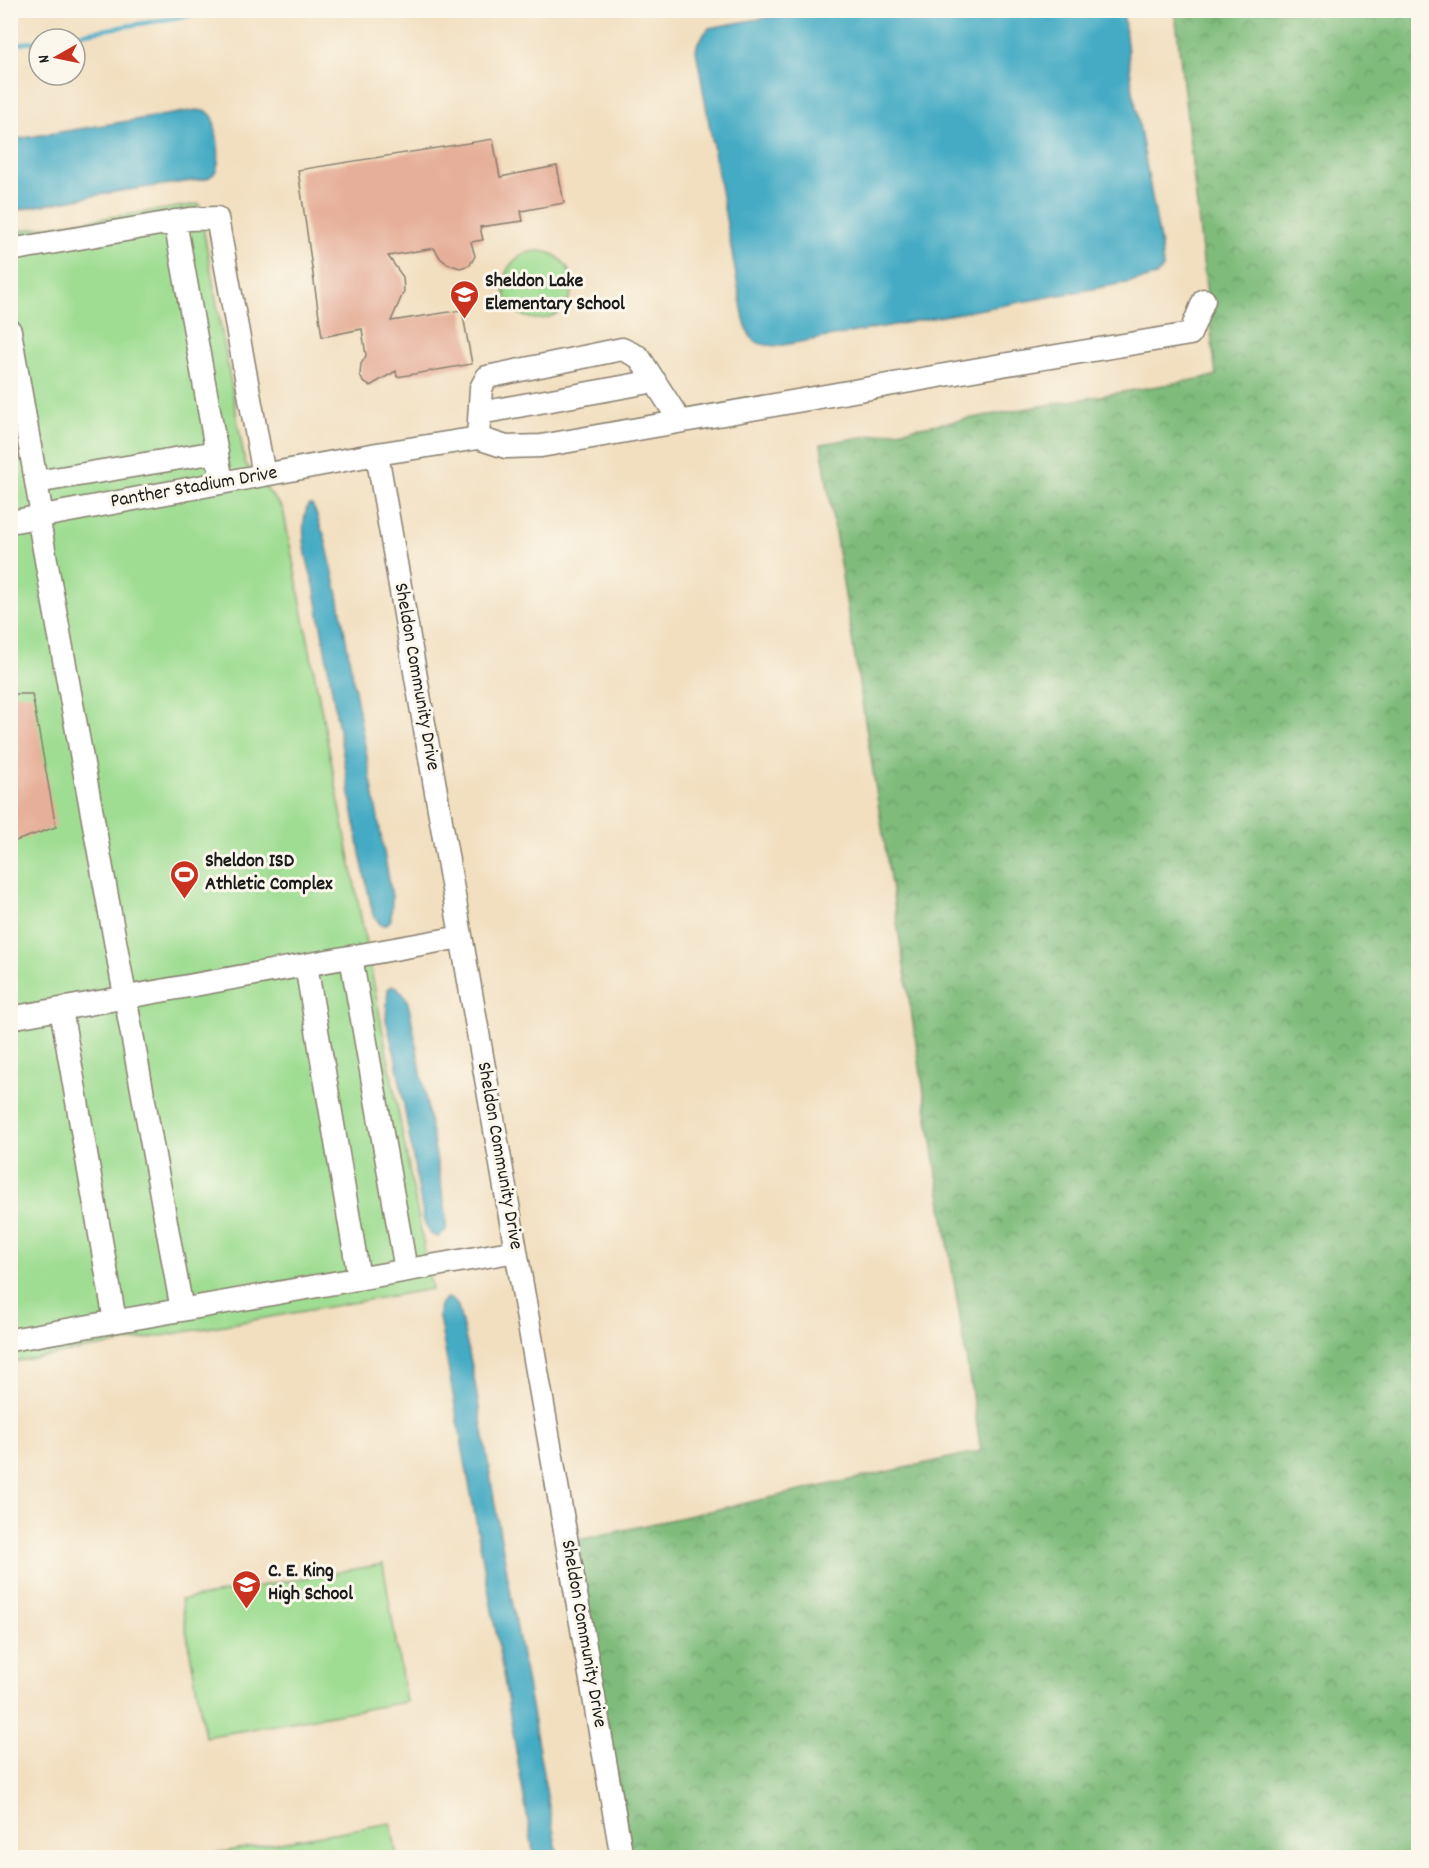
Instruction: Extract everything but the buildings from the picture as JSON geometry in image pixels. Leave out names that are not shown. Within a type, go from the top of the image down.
[{"type":"street","points":[[10,250],[175,221],[217,218],[264,475]]},
{"type":"street","points":[[175,221],[222,482]]},
{"type":"street","points":[[680,421],[639,357],[622,349],[487,377],[481,388],[478,438],[506,447],[541,446],[1190,334],[1204,300]]},
{"type":"street","points":[[10,331],[40,516],[182,1310]]},
{"type":"street","points":[[480,413],[655,381]]},
{"type":"street","name":"Panther Stadium Drive","points":[[10,522],[377,454],[478,438]]},
{"type":"street","points":[[36,482],[217,452]]},
{"type":"street","name":"Sheldon Community Drive","points":[[377,454],[622,1857]]},
{"type":"street","points":[[10,1018],[461,937]]},
{"type":"street","points":[[351,957],[406,1270]]},
{"type":"street","points":[[306,965],[359,1278]]},
{"type":"street","points":[[61,1009],[115,1321]]},
{"type":"street","points":[[10,1340],[516,1251]]},
{"type":"green space","points":[[1175,11],[1415,11],[1418,15],[1418,1857],[632,1857],[574,1541],[981,1451],[821,444],[1216,376]]},
{"type":"green space","name":"Sheldon ISD Athletic Complex","points":[[199,204],[245,463],[283,509],[432,1289],[11,1362],[11,232]]},
{"type":"green space","points":[[531,251],[545,251],[557,256],[567,266],[572,285],[567,304],[557,314],[545,319],[531,319],[519,314],[509,304],[504,292],[504,278],[509,266],[519,256]]},
{"type":"green space","points":[[383,1564],[406,1702],[205,1737],[181,1600]]},
{"type":"green space","points":[[391,1823],[397,1857],[193,1857]]},
{"type":"water","points":[[803,11],[1123,11],[1132,85],[1163,268],[1156,276],[1131,282],[778,346],[764,345],[755,341],[749,334],[744,320],[696,50],[698,42],[709,28]]},
{"type":"water","points":[[197,110],[208,112],[213,117],[218,144],[216,170],[206,179],[120,191],[11,211],[11,140]]},
{"type":"water","points":[[308,505],[314,508],[324,534],[338,595],[392,897],[391,920],[386,925],[381,925],[373,915],[360,853],[314,585],[305,545],[304,524]]},
{"type":"water","points":[[392,986],[397,987],[407,999],[411,1016],[446,1213],[446,1230],[438,1237],[430,1234],[424,1221],[396,1059],[386,1020],[388,989]]},
{"type":"water","points":[[447,1298],[453,1300],[458,1306],[472,1366],[558,1857],[534,1857],[439,1317],[440,1306]]},
{"type":"waterway","points":[[87,33],[222,10]]},
{"type":"waterway","points":[[10,45],[27,43]]},
{"type":"place","name":"Sheldon Lake Elementary School","points":[[464,320]]},
{"type":"place","name":"Sheldon ISD Athletic Complex","points":[[184,900]]},
{"type":"place","name":"C. E. King High School","points":[[247,1610]]}]
